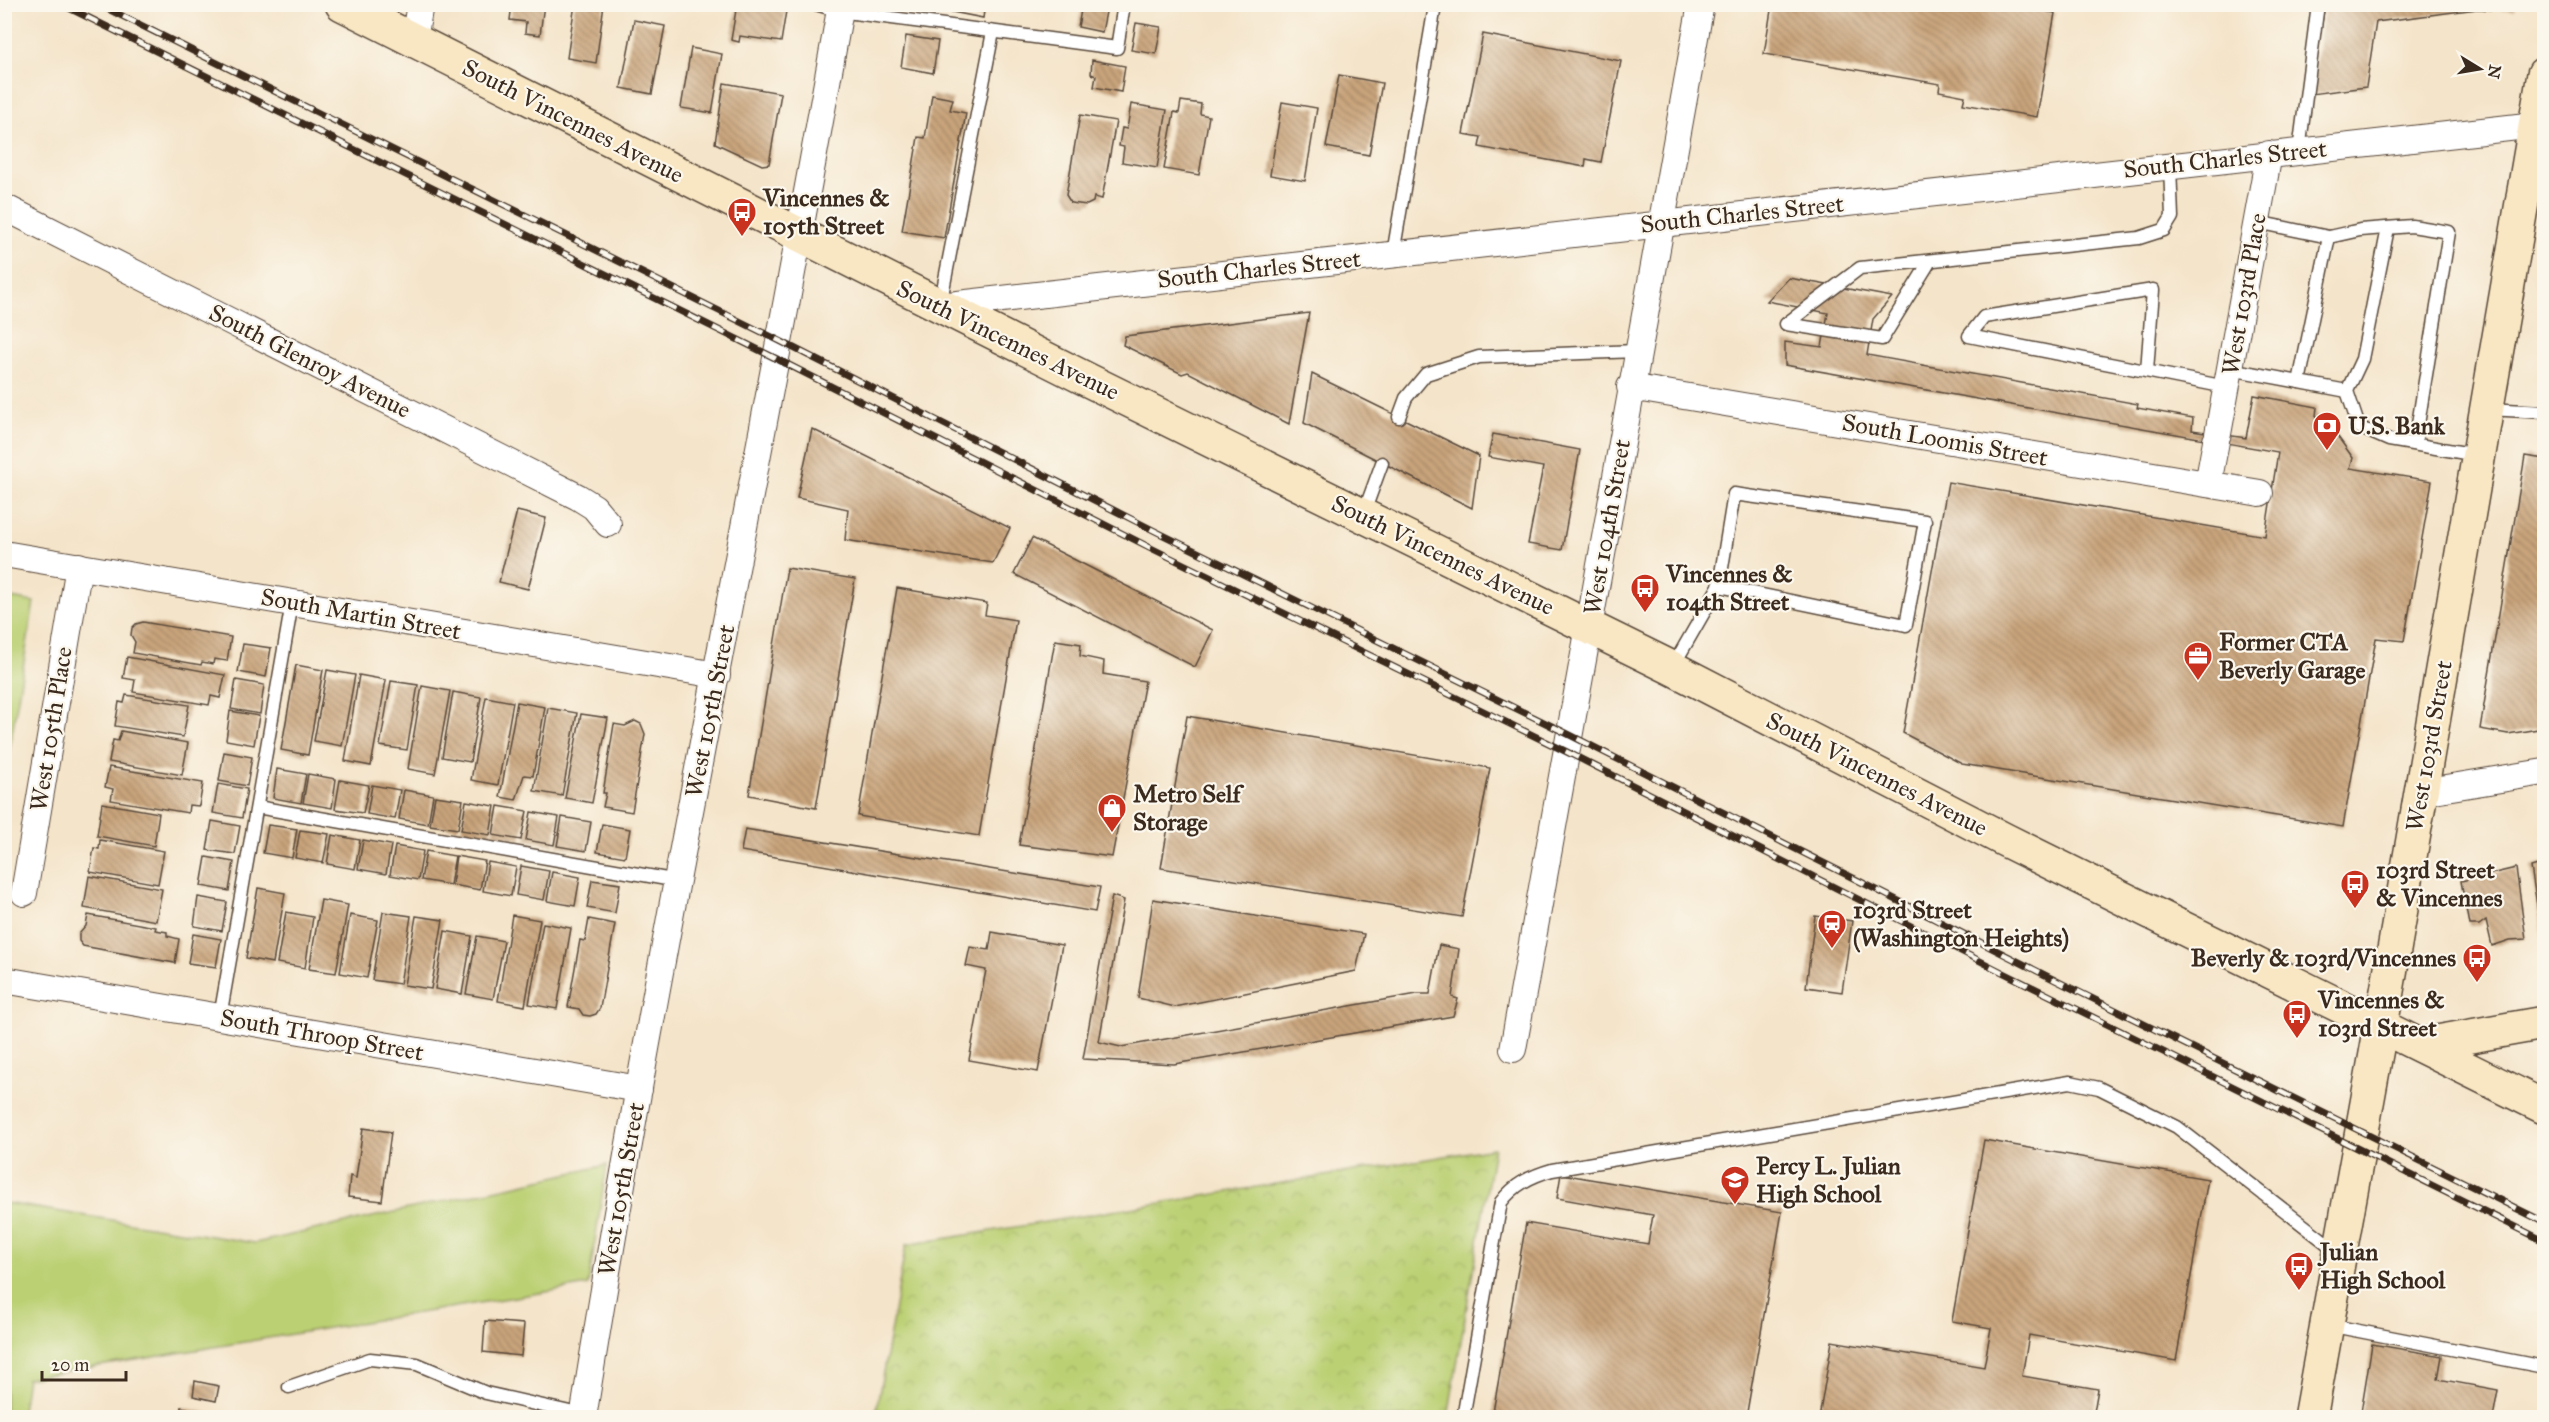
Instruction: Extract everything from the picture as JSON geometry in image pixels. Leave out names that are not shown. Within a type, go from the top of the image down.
[{"type":"main road","name":"South Vincennes Avenue","points":[[342,4],[940,306],[1672,668],[2005,840],[2544,1107]]},
{"type":"main road","name":"West 103rd Street","points":[[2310,1418],[2381,1026],[2487,408],[2540,124],[2544,74]]},
{"type":"main road","points":[[2420,1045],[2544,1023]]},
{"type":"street","points":[[414,40],[420,4]]},
{"type":"street","name":"West 104th Street","points":[[1513,1049],[1590,627],[1630,387],[1701,4]]},
{"type":"street","name":"West 105th Street","points":[[583,1416],[613,1228],[800,236],[832,7]]},
{"type":"street","name":"South Charles Street","points":[[940,306],[2540,124]]},
{"type":"street","name":"West 103rd Place","points":[[2208,484],[2269,154]]},
{"type":"street","name":"South Glenroy Avenue","points":[[4,207],[578,497],[594,507],[608,524]]},
{"type":"street","name":"South Loomis Street","points":[[1630,387],[2260,493]]},
{"type":"street","name":"South Martin Street","points":[[4,554],[717,675]]},
{"type":"street","name":"West 105th Place","points":[[24,892],[79,566]]},
{"type":"street","points":[[2421,792],[2544,772]]},
{"type":"street","name":"South Throop Street","points":[[4,980],[639,1089]]},
{"type":"lane","points":[[832,7],[993,32],[1117,48],[1124,4]]},
{"type":"lane","points":[[2299,151],[2318,4]]},
{"type":"lane","points":[[1393,254],[1435,6]]},
{"type":"lane","points":[[940,306],[993,32]]},
{"type":"lane","points":[[1930,261],[1881,339],[1786,324],[1860,268],[2139,238],[2164,230],[2172,217],[2170,165]]},
{"type":"lane","points":[[2257,222],[2329,237],[2360,230],[2412,226],[2449,232],[2415,443]]},
{"type":"lane","points":[[2388,228],[2362,359],[2347,391],[2359,427],[2389,440],[2479,455]]},
{"type":"lane","points":[[2299,382],[2329,237]]},
{"type":"lane","points":[[2147,371],[2153,290],[1984,317],[1969,336],[2147,371],[2299,382],[2347,391]]},
{"type":"lane","points":[[1399,417],[1406,398],[1426,374],[1479,357],[1637,351]]},
{"type":"lane","points":[[2487,408],[2544,412]]},
{"type":"lane","points":[[1363,516],[1382,463]]},
{"type":"lane","points":[[1672,668],[1719,586],[1734,494],[1925,521],[1906,625],[1719,586]]},
{"type":"lane","points":[[220,1017],[292,603]]},
{"type":"lane","points":[[257,807],[678,881]]},
{"type":"lane","points":[[1463,1418],[1501,1202],[1509,1192],[1531,1176],[1552,1170],[2070,1082],[2099,1088],[2177,1127],[2339,1253]]},
{"type":"lane","points":[[2327,1325],[2544,1367]]},
{"type":"lane","points":[[289,1387],[370,1359],[417,1364],[486,1394],[583,1416]]},
{"type":"green space","points":[[4,597],[34,602],[5,776]]},
{"type":"green space","points":[[1494,1148],[1448,1417],[875,1417],[906,1245]]},
{"type":"green space","points":[[607,1165],[588,1285],[27,1378],[21,1417],[5,1417],[5,1203],[255,1243]]},
{"type":"building","points":[[512,4],[544,4],[540,35],[525,33],[526,22],[510,20]]},
{"type":"building","points":[[575,4],[604,4],[596,63],[567,58]]},
{"type":"building","points":[[737,4],[786,11],[781,42],[740,36],[739,42],[731,40]]},
{"type":"building","points":[[912,4],[985,4],[983,18]]},
{"type":"building","points":[[1082,4],[1107,7],[1102,32],[1078,27]]},
{"type":"building","points":[[1772,4],[2035,4],[2034,9],[2055,13],[2037,117],[1963,104],[1965,96],[1939,91],[1940,84],[1764,54]]},
{"type":"building","points":[[2325,4],[2516,4],[2515,11],[2477,9],[2376,22],[2366,87],[2311,94]]},
{"type":"building","points":[[634,20],[665,26],[652,94],[621,88]]},
{"type":"building","points":[[1136,23],[1161,27],[1156,54],[1131,50]]},
{"type":"building","points":[[1483,34],[1621,61],[1601,162],[1586,159],[1585,167],[1479,147],[1481,137],[1463,134]]},
{"type":"building","points":[[906,36],[938,41],[933,73],[901,67]]},
{"type":"building","points":[[691,48],[722,54],[712,113],[681,108]]},
{"type":"building","points":[[1092,60],[1125,66],[1121,92],[1094,87],[1096,76],[1091,74]]},
{"type":"building","points":[[1339,75],[1382,83],[1369,155],[1326,147]]},
{"type":"building","points":[[724,83],[781,93],[769,164],[762,165],[715,143]]},
{"type":"building","points":[[932,95],[953,99],[950,110],[966,113],[944,238],[902,231],[918,137],[925,138]]},
{"type":"building","points":[[1181,101],[1201,104],[1200,114],[1209,116],[1199,175],[1164,169],[1174,112],[1179,113]]},
{"type":"building","points":[[1282,102],[1317,108],[1305,181],[1270,175]]},
{"type":"building","points":[[1131,104],[1167,110],[1157,168],[1122,162],[1124,147],[1119,146],[1122,128],[1127,129]]},
{"type":"building","points":[[1080,115],[1116,121],[1102,199],[1094,197],[1093,202],[1087,205],[1071,203],[1066,195]]},
{"type":"building","points":[[1789,278],[1892,297],[1873,319],[1867,355],[2138,404],[2137,408],[2193,418],[2192,430],[2246,438],[2254,395],[2317,407],[2316,416],[2325,419],[2353,458],[2350,468],[2432,481],[2404,641],[2376,638],[2343,827],[1962,764],[1903,733],[1948,482],[2265,536],[2278,452],[1785,365],[1785,342],[1822,347],[1828,313],[1767,301]]},
{"type":"building","points":[[1309,313],[1289,424],[1188,372],[1182,374],[1123,345],[1125,336]]},
{"type":"building","points":[[1312,374],[1479,456],[1472,508],[1304,423]]},
{"type":"building","points":[[812,429],[1010,528],[993,563],[845,540],[848,509],[797,498]]},
{"type":"building","points":[[1493,434],[1580,450],[1562,550],[1528,544],[1543,467],[1488,457]]},
{"type":"building","points":[[2525,456],[2544,459],[2544,728],[2508,734],[2480,729]]},
{"type":"building","points":[[517,511],[546,518],[528,589],[499,582]]},
{"type":"building","points":[[1032,538],[1213,630],[1195,667],[1014,574]]},
{"type":"building","points":[[787,568],[855,579],[816,808],[749,795]]},
{"type":"building","points":[[897,588],[987,603],[985,615],[1016,620],[979,836],[858,816]]},
{"type":"building","points":[[143,622],[231,637],[227,661],[214,659],[213,664],[202,662],[201,665],[133,653],[135,642],[131,635],[132,628]]},
{"type":"building","points":[[1055,640],[1081,644],[1080,656],[1104,661],[1103,674],[1145,681],[1112,857],[1019,845]]},
{"type":"building","points":[[243,644],[271,648],[266,677],[238,672]]},
{"type":"building","points":[[127,657],[225,675],[220,698],[211,696],[209,705],[133,692],[135,680],[123,678]]},
{"type":"building","points":[[296,665],[323,670],[308,755],[281,750]]},
{"type":"building","points":[[327,670],[355,675],[342,746],[314,741]]},
{"type":"building","points":[[359,675],[386,680],[371,766],[345,761]]},
{"type":"building","points":[[236,680],[264,685],[260,714],[231,709]]},
{"type":"building","points":[[391,681],[418,685],[407,750],[380,746]]},
{"type":"building","points":[[422,686],[450,691],[435,774],[408,769]]},
{"type":"building","points":[[453,692],[481,697],[470,762],[442,757]]},
{"type":"building","points":[[126,695],[189,705],[183,737],[115,726],[119,702],[124,703]]},
{"type":"building","points":[[486,697],[513,702],[498,785],[471,780]]},
{"type":"building","points":[[517,702],[545,707],[533,776],[524,775],[516,800],[500,797]]},
{"type":"building","points":[[548,708],[577,713],[562,796],[534,791]]},
{"type":"building","points":[[230,711],[259,716],[254,745],[226,740]]},
{"type":"building","points":[[581,714],[608,718],[592,803],[565,798]]},
{"type":"building","points":[[1187,716],[1490,768],[1462,917],[1161,868]]},
{"type":"building","points":[[635,721],[641,724],[645,734],[632,812],[603,807],[606,793],[603,793],[614,724],[625,726]]},
{"type":"building","points":[[121,731],[188,743],[182,775],[109,762],[113,740],[118,741]]},
{"type":"building","points":[[224,752],[252,757],[247,786],[219,781]]},
{"type":"building","points":[[109,767],[203,783],[199,806],[189,805],[188,813],[111,800],[113,789],[105,787]]},
{"type":"building","points":[[277,769],[306,774],[301,803],[273,798]]},
{"type":"building","points":[[308,774],[336,779],[332,808],[303,803]]},
{"type":"building","points":[[340,780],[369,785],[363,813],[335,809]]},
{"type":"building","points":[[218,784],[247,789],[242,818],[213,813]]},
{"type":"building","points":[[372,785],[400,790],[395,819],[367,814]]},
{"type":"building","points":[[404,790],[433,795],[428,824],[399,819]]},
{"type":"building","points":[[435,796],[463,800],[458,829],[430,825]]},
{"type":"building","points":[[466,801],[495,806],[490,835],[461,830]]},
{"type":"building","points":[[102,803],[159,813],[154,846],[97,836]]},
{"type":"building","points":[[498,806],[527,811],[521,840],[493,835]]},
{"type":"building","points":[[531,812],[559,817],[554,845],[526,840]]},
{"type":"building","points":[[562,817],[591,822],[586,851],[557,846]]},
{"type":"building","points":[[212,821],[240,826],[235,854],[207,850]]},
{"type":"building","points":[[602,824],[630,829],[625,857],[597,852]]},
{"type":"building","points":[[268,825],[297,829],[292,858],[263,853]]},
{"type":"building","points":[[745,829],[1100,887],[1095,912],[741,851]]},
{"type":"building","points":[[300,830],[329,834],[323,863],[295,858]]},
{"type":"building","points":[[332,835],[360,840],[355,869],[327,864]]},
{"type":"building","points":[[100,840],[164,851],[158,884],[90,872],[94,848],[99,849]]},
{"type":"building","points":[[363,840],[391,845],[386,874],[358,869]]},
{"type":"building","points":[[395,846],[423,851],[418,880],[390,875]]},
{"type":"building","points":[[426,851],[455,856],[450,885],[421,880]]},
{"type":"building","points":[[456,856],[485,861],[480,890],[452,885]]},
{"type":"building","points":[[206,857],[234,862],[229,891],[201,886]]},
{"type":"building","points":[[488,862],[516,867],[511,896],[483,891]]},
{"type":"building","points":[[2544,863],[2544,936],[2542,937],[2531,867]]},
{"type":"building","points":[[521,866],[549,871],[544,900],[516,895]]},
{"type":"building","points":[[2516,868],[2526,939],[2510,940],[2492,946],[2486,920],[2479,925],[2469,925],[2461,881]]},
{"type":"building","points":[[552,872],[580,877],[575,906],[547,901]]},
{"type":"building","points":[[89,876],[162,889],[156,921],[84,908]]},
{"type":"building","points":[[592,880],[620,884],[615,913],[587,908]]},
{"type":"building","points":[[258,888],[285,893],[273,963],[246,958]]},
{"type":"building","points":[[1112,896],[1124,900],[1099,1042],[1121,1047],[1417,994],[1430,994],[1439,945],[1459,949],[1452,997],[1458,999],[1453,1016],[1174,1064],[1083,1059]]},
{"type":"building","points":[[198,897],[227,902],[222,931],[194,926]]},
{"type":"building","points":[[1153,899],[1364,934],[1356,971],[1175,1007],[1138,998]]},
{"type":"building","points":[[321,900],[348,905],[336,973],[309,969]]},
{"type":"building","points":[[286,912],[313,917],[305,968],[277,963]]},
{"type":"building","points":[[383,912],[411,916],[400,984],[372,980]]},
{"type":"building","points":[[88,915],[156,927],[155,930],[167,932],[167,936],[179,939],[175,963],[83,946],[79,941],[79,934],[86,926]]},
{"type":"building","points":[[350,915],[378,920],[367,978],[340,973]]},
{"type":"building","points":[[512,915],[540,920],[525,1006],[498,1001]]},
{"type":"building","points":[[416,916],[443,920],[431,989],[404,985]]},
{"type":"building","points":[[1815,916],[1852,921],[1842,992],[1806,987]]},
{"type":"building","points":[[589,919],[615,924],[600,1008],[596,1014],[590,1016],[583,1015],[579,1009],[568,1007],[580,940],[585,941]]},
{"type":"building","points":[[543,923],[571,928],[557,1009],[529,1004]]},
{"type":"building","points":[[445,931],[472,936],[462,994],[435,989]]},
{"type":"building","points":[[992,932],[1062,945],[1038,1072],[969,1060],[986,970],[966,966],[970,947],[989,950]]},
{"type":"building","points":[[193,934],[221,939],[216,967],[188,963]]},
{"type":"building","points":[[477,936],[504,941],[493,999],[466,994]]},
{"type":"building","points":[[363,1128],[391,1132],[382,1201],[348,1197],[350,1176],[356,1178]]},
{"type":"building","points":[[1984,1140],[2208,1179],[2176,1361],[2029,1335],[2022,1376],[2098,1389],[2093,1418],[1819,1418],[1832,1341],[1984,1367],[1991,1328],[1952,1321]]},
{"type":"building","points":[[1561,1174],[1782,1212],[1746,1418],[1492,1418],[1526,1223],[1648,1244],[1653,1215],[1557,1198]]},
{"type":"building","points":[[485,1321],[524,1324],[521,1356],[483,1352]]},
{"type":"building","points":[[2372,1344],[2442,1356],[2438,1379],[2498,1390],[2493,1418],[2360,1418]]},
{"type":"building","points":[[195,1381],[219,1386],[216,1401],[193,1396]]},
{"type":"building","points":[[181,1407],[217,1415],[216,1418],[179,1418]]},
{"type":"railway","points":[[61,4],[777,359],[1153,549],[1567,752],[2004,973],[2544,1241]]},
{"type":"railway","points":[[98,4],[780,341],[1153,530],[1570,735],[2055,980],[2544,1222]]},
{"type":"place","name":"Vincennes & 105th Street","points":[[742,238]]},
{"type":"place","name":"U.S. Bank","points":[[2327,452]]},
{"type":"place","name":"Vincennes & 104th Street","points":[[1645,614]]},
{"type":"place","name":"Former CTA Beverly Garage","points":[[2198,682]]},
{"type":"place","name":"Metro Self Storage","points":[[1112,834]]},
{"type":"place","name":"103rd Street & Vincennes","points":[[2355,910]]},
{"type":"place","name":"103rd Street (Washington Heights)","points":[[1832,950]]},
{"type":"place","name":"Beverly & 103rd/Vincennes","points":[[2477,984]]},
{"type":"place","name":"Vincennes & 103rd Street","points":[[2297,1040]]},
{"type":"place","name":"Percy L. Julian High School","points":[[1735,1206]]},
{"type":"place","name":"Julian High School","points":[[2299,1292]]}]
